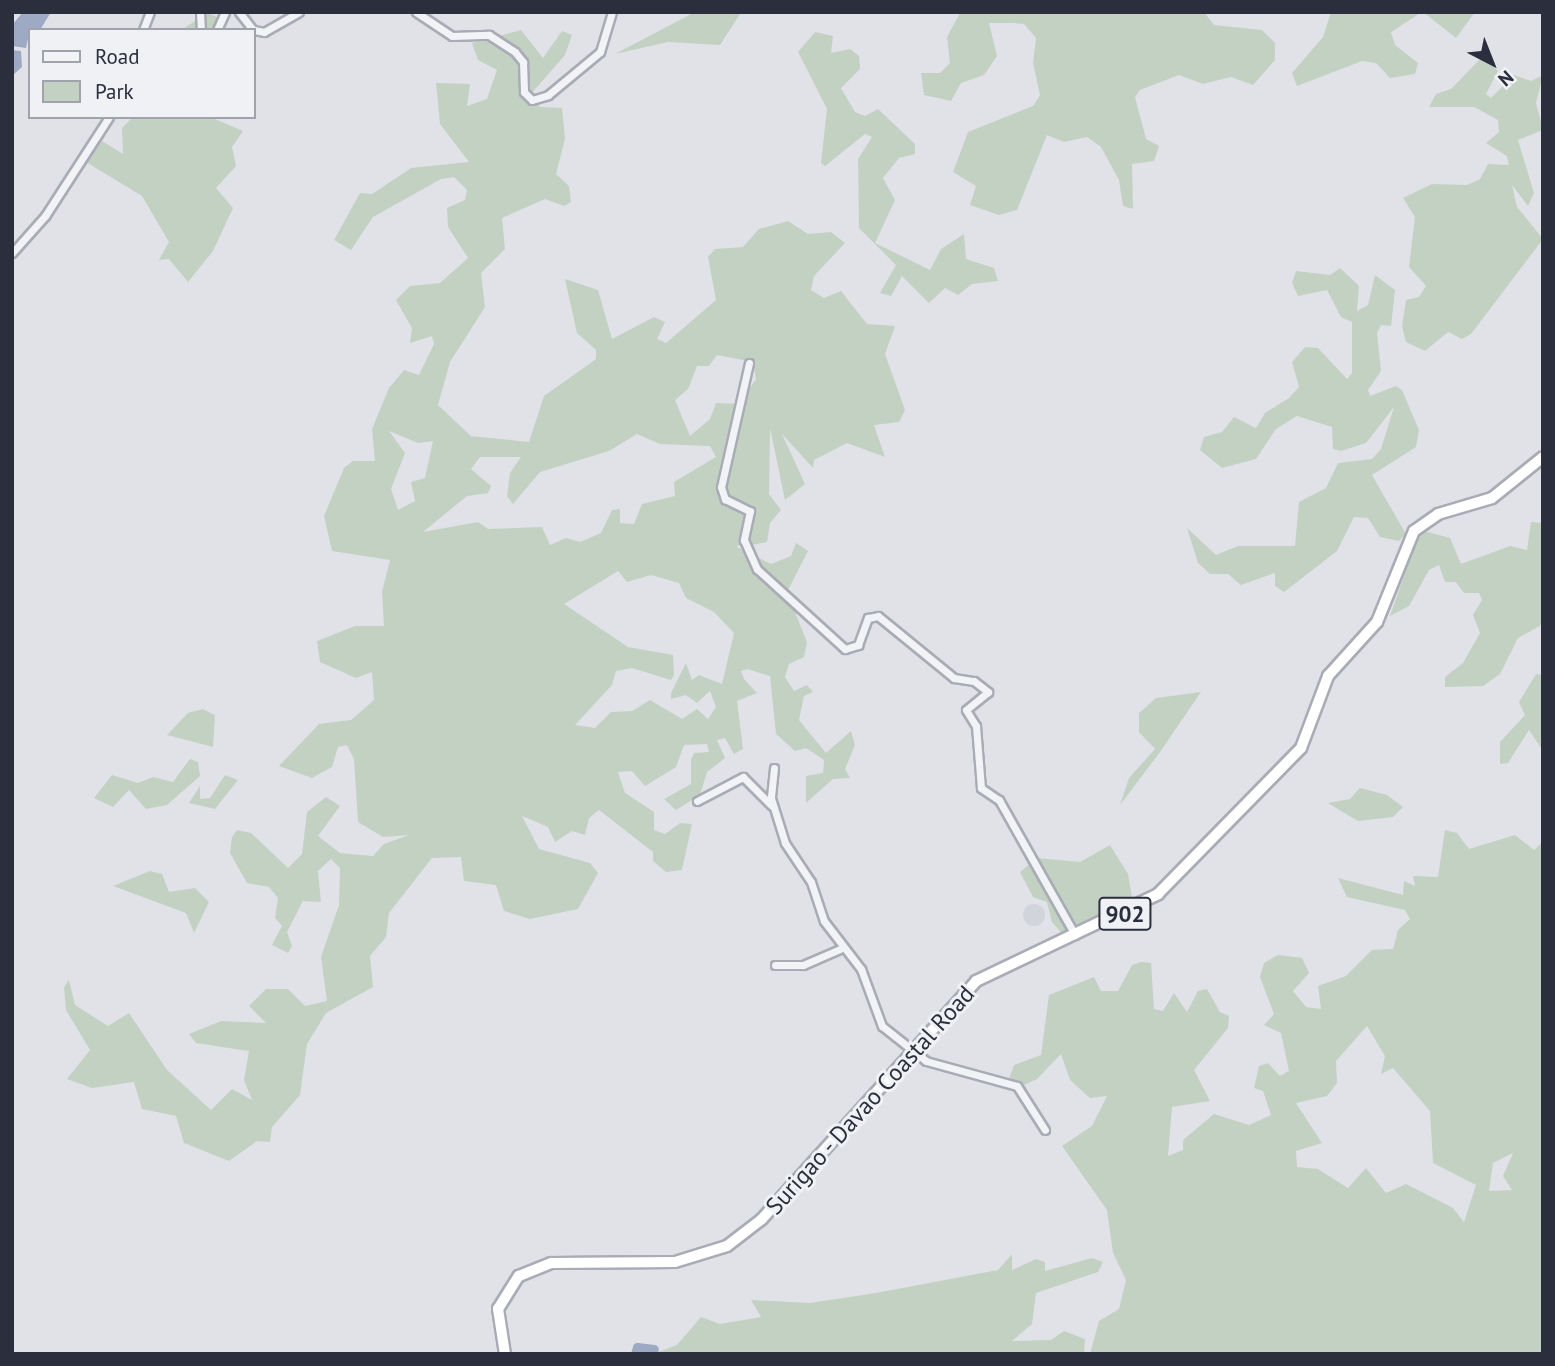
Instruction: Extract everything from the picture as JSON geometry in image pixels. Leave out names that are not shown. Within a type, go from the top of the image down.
[{"type":"highway","name":"Surigao - Davao Coastal Road","points":[[505,1354],[497,1316],[512,1282],[540,1265],[689,1260],[745,1234],[985,974],[1075,935],[1158,894],[1295,756],[1328,676],[1377,622],[1414,530],[1438,514],[1492,498],[1543,457]]},
{"type":"street","points":[[218,28],[225,12]]},
{"type":"street","points":[[239,12],[252,28]]},
{"type":"street","points":[[256,30],[264,32],[299,12]]},
{"type":"street","points":[[416,12],[452,36],[489,34],[515,52],[523,62],[523,92],[535,100],[600,52],[612,12]]},
{"type":"street","points":[[12,253],[108,119]]},
{"type":"street","points":[[749,363],[721,487],[725,499],[750,511],[744,540],[757,569],[845,649],[858,645],[868,618],[878,616],[954,678],[974,681],[988,692],[966,710],[976,726],[981,788],[1001,803],[1075,935]]},
{"type":"street","points":[[773,808],[774,768]]},
{"type":"street","points":[[697,800],[743,776],[753,780],[773,808],[840,949],[861,969],[882,1026],[912,1051],[934,1064],[1014,1085],[1045,1130]]},
{"type":"street","points":[[775,965],[803,965],[840,949]]},
{"type":"shaded area","points":[[1034,904],[1042,907],[1045,915],[1042,923],[1034,926],[1026,923],[1023,915],[1026,907]]},
{"type":"green space","points":[[695,12],[740,14],[720,45],[668,42],[615,54]]},
{"type":"green space","points":[[1204,12],[1214,25],[1262,30],[1275,43],[1275,60],[1253,85],[1231,77],[1203,84],[1179,75],[1140,90],[1135,97],[1146,139],[1159,146],[1154,161],[1132,164],[1133,209],[1123,206],[1119,180],[1101,147],[1087,137],[1064,142],[1047,135],[1017,210],[999,215],[970,205],[976,186],[953,172],[968,132],[1033,106],[1040,95],[1033,63],[1036,38],[1024,24],[989,23],[997,56],[984,75],[961,83],[951,101],[924,95],[921,73],[940,73],[950,63],[947,37],[960,13]]},
{"type":"green space","points":[[1331,12],[1422,12],[1391,32],[1395,45],[1418,63],[1415,74],[1390,78],[1376,63],[1362,61],[1297,86],[1292,73],[1323,37]]},
{"type":"green space","points":[[1423,12],[1475,12],[1456,38]]},
{"type":"green space","points":[[208,13],[219,18],[222,28],[184,28]]},
{"type":"green space","points":[[521,30],[543,58],[562,31],[572,35],[565,55],[530,95],[540,107],[562,108],[565,139],[556,174],[569,186],[571,202],[564,206],[545,199],[502,218],[505,249],[481,273],[485,307],[450,362],[438,405],[471,436],[529,442],[544,396],[596,359],[596,350],[577,333],[565,279],[598,290],[612,339],[654,317],[665,322],[657,339],[666,343],[716,300],[708,257],[715,249],[743,247],[759,229],[788,221],[808,234],[831,232],[845,243],[814,276],[811,290],[824,298],[841,291],[867,324],[895,326],[885,354],[905,410],[899,422],[874,425],[885,457],[847,443],[814,460],[813,468],[782,434],[805,484],[785,500],[770,428],[769,494],[781,510],[770,523],[767,542],[752,545],[744,537],[737,547],[771,564],[791,556],[796,543],[808,551],[787,592],[807,642],[804,657],[789,664],[785,677],[794,691],[807,685],[813,692],[804,696],[799,720],[826,753],[851,731],[855,745],[845,769],[850,778],[833,779],[806,803],[806,776],[823,773],[824,760],[806,748],[795,751],[776,734],[770,676],[747,669],[741,671],[744,679],[757,693],[737,701],[743,749],[734,754],[725,738],[717,740],[725,758],[707,772],[700,795],[676,810],[664,799],[691,784],[691,760],[694,753],[709,752],[707,744],[684,745],[676,767],[645,786],[632,771],[618,772],[625,793],[654,812],[654,830],[665,834],[680,823],[692,824],[682,870],[666,872],[653,861],[653,852],[599,810],[589,818],[585,835],[572,831],[555,842],[548,827],[522,816],[539,849],[590,863],[598,873],[578,909],[530,919],[504,911],[496,885],[464,881],[461,857],[432,858],[389,913],[386,937],[370,956],[373,987],[326,1013],[307,1044],[300,1095],[272,1127],[270,1142],[257,1141],[229,1161],[184,1143],[176,1116],[142,1109],[134,1082],[92,1088],[67,1079],[90,1050],[66,1010],[64,987],[69,980],[75,1005],[108,1026],[129,1013],[167,1070],[211,1110],[232,1089],[252,1100],[244,1080],[249,1051],[196,1043],[189,1034],[221,1021],[266,1023],[249,1006],[266,989],[288,989],[305,1006],[327,1001],[321,957],[339,905],[340,868],[331,859],[318,871],[321,902],[303,901],[287,932],[292,946],[288,953],[272,945],[282,926],[275,918],[278,898],[269,887],[247,883],[230,853],[232,837],[237,830],[251,833],[288,868],[302,854],[307,812],[326,797],[340,806],[318,836],[340,853],[373,856],[384,844],[409,835],[383,837],[358,822],[354,759],[347,745],[338,747],[332,767],[312,778],[279,766],[319,724],[351,720],[374,700],[372,672],[356,678],[320,662],[317,641],[355,626],[384,626],[382,592],[390,560],[332,551],[324,516],[344,468],[353,461],[375,461],[372,429],[389,388],[404,370],[419,375],[434,344],[432,336],[410,343],[412,328],[396,300],[410,286],[440,283],[468,258],[448,227],[447,208],[465,200],[467,190],[454,177],[441,179],[373,217],[351,250],[334,240],[360,193],[372,194],[411,168],[469,162],[440,124],[436,83],[470,84],[467,106],[487,99],[497,70],[478,60],[472,43]],"holes":[[[717,355],[753,362],[756,379],[739,404],[716,403],[710,419],[690,436],[675,400],[688,389],[697,366],[709,366]],[[389,431],[418,443],[433,441],[425,478],[411,482],[415,501],[398,510],[391,489],[405,453]],[[637,434],[660,444],[710,446],[716,457],[674,482],[675,496],[642,504],[634,524],[620,523],[620,509],[612,510],[601,533],[580,542],[566,538],[550,545],[542,527],[488,529],[478,522],[423,532],[467,496],[488,493],[491,486],[471,469],[480,457],[521,457],[510,473],[507,496],[513,504],[540,472],[609,451]],[[618,571],[627,582],[651,575],[679,583],[686,598],[714,612],[734,633],[722,684],[699,675],[692,680],[686,663],[671,693],[671,699],[686,695],[697,703],[710,691],[716,707],[708,719],[697,709],[682,719],[650,700],[632,711],[611,712],[595,728],[575,725],[612,685],[616,671],[632,668],[671,680],[674,675],[673,655],[628,647],[564,604]]]},
{"type":"green space","points":[[815,32],[833,36],[831,53],[850,49],[859,56],[860,69],[841,88],[855,112],[865,116],[878,109],[915,144],[915,154],[899,158],[883,178],[895,200],[875,243],[930,270],[941,249],[964,234],[966,259],[994,268],[998,281],[972,284],[958,295],[945,288],[929,303],[902,276],[891,296],[880,293],[896,265],[859,228],[858,159],[872,137],[865,134],[825,166],[821,163],[827,109],[798,52]]},
{"type":"green space","points":[[1483,56],[1498,71],[1486,94],[1491,98],[1514,75],[1531,81],[1543,75],[1536,103],[1543,130],[1518,140],[1534,193],[1528,206],[1512,185],[1517,207],[1543,239],[1471,334],[1462,339],[1448,332],[1425,351],[1406,342],[1402,326],[1406,300],[1419,297],[1426,286],[1409,267],[1415,217],[1403,198],[1432,184],[1467,185],[1480,179],[1488,164],[1509,165],[1507,156],[1486,143],[1499,132],[1498,120],[1474,107],[1429,107],[1436,94],[1451,89]]},
{"type":"green space","points":[[131,119],[215,119],[243,131],[232,147],[236,166],[216,188],[233,208],[213,251],[188,282],[169,259],[159,260],[169,242],[142,196],[86,162],[102,141],[123,154],[122,128]]},
{"type":"green space","points":[[1340,268],[1359,286],[1357,311],[1368,305],[1375,275],[1395,290],[1391,326],[1381,325],[1377,333],[1381,371],[1368,390],[1370,396],[1396,386],[1402,390],[1419,430],[1416,447],[1372,475],[1406,534],[1399,541],[1380,537],[1368,518],[1354,517],[1337,551],[1284,592],[1275,586],[1275,573],[1241,585],[1228,574],[1210,574],[1198,563],[1187,528],[1216,555],[1238,546],[1295,546],[1299,502],[1326,488],[1338,463],[1372,459],[1381,449],[1394,407],[1366,443],[1341,451],[1333,449],[1332,427],[1297,416],[1276,429],[1256,459],[1222,468],[1200,450],[1204,437],[1222,432],[1234,417],[1256,428],[1265,413],[1289,398],[1299,387],[1292,362],[1305,347],[1318,348],[1347,379],[1352,373],[1352,322],[1341,317],[1327,290],[1298,296],[1292,283],[1296,271],[1330,275]]},
{"type":"green space","points":[[1531,522],[1543,523],[1543,624],[1518,638],[1500,674],[1483,686],[1445,687],[1445,677],[1463,663],[1480,633],[1473,615],[1482,600],[1479,593],[1464,593],[1456,582],[1445,582],[1439,565],[1429,570],[1409,606],[1390,616],[1420,530],[1450,538],[1461,564],[1510,546],[1527,550]]},
{"type":"green space","points":[[1536,674],[1543,675],[1543,751],[1529,730],[1508,763],[1500,764],[1500,742],[1525,715],[1519,702]]},
{"type":"green space","points":[[1201,692],[1120,805],[1129,778],[1155,749],[1139,732],[1139,713],[1156,698]]},
{"type":"green space","points":[[203,709],[215,715],[213,747],[167,735],[188,713]]},
{"type":"green space","points":[[190,759],[198,762],[200,776],[167,805],[146,809],[129,790],[113,807],[94,798],[112,775],[138,783],[153,777],[173,782]]},
{"type":"green space","points":[[225,775],[238,780],[215,809],[189,803],[200,786],[200,799],[210,798]]},
{"type":"green space","points":[[1360,788],[1387,795],[1403,807],[1393,817],[1358,821],[1328,803],[1350,799]]},
{"type":"green space","points":[[1445,830],[1457,833],[1469,849],[1515,835],[1534,850],[1543,842],[1543,1354],[1090,1354],[1099,1321],[1119,1309],[1126,1280],[1113,1253],[1107,1210],[1062,1146],[1092,1126],[1107,1096],[1090,1098],[1070,1080],[1061,1054],[1037,1079],[1022,1086],[1009,1079],[1014,1065],[1041,1055],[1049,995],[1094,977],[1101,991],[1118,991],[1132,965],[1151,963],[1154,1009],[1163,1011],[1174,993],[1187,1012],[1198,991],[1207,989],[1220,1012],[1229,1016],[1228,1028],[1194,1070],[1210,1101],[1172,1107],[1168,1156],[1183,1150],[1183,1140],[1214,1114],[1249,1125],[1271,1115],[1263,1091],[1254,1088],[1259,1066],[1268,1063],[1280,1076],[1289,1071],[1281,1033],[1264,1025],[1274,1014],[1260,977],[1264,963],[1278,955],[1302,958],[1309,973],[1293,991],[1306,1007],[1321,1009],[1318,986],[1346,976],[1372,950],[1393,949],[1398,930],[1410,919],[1405,910],[1347,897],[1338,878],[1403,895],[1404,881],[1415,886],[1413,876],[1438,877]],"holes":[[[1367,1026],[1385,1056],[1381,1074],[1393,1068],[1430,1111],[1433,1163],[1476,1185],[1464,1222],[1453,1208],[1406,1184],[1386,1193],[1366,1168],[1348,1188],[1318,1169],[1297,1167],[1296,1151],[1322,1143],[1296,1103],[1327,1096],[1337,1083],[1336,1061]],[[1513,1153],[1503,1176],[1512,1190],[1489,1191],[1493,1163]]]},
{"type":"green space","points":[[1110,845],[1128,874],[1134,909],[1066,938],[1052,922],[1047,902],[1033,897],[1020,872],[1037,858],[1080,862]]},
{"type":"green space","points":[[150,871],[162,874],[169,892],[195,888],[209,902],[194,933],[186,913],[113,886]]},
{"type":"green space","points":[[1012,1254],[1012,1270],[1036,1259],[1045,1262],[1045,1271],[1092,1258],[1103,1262],[1098,1272],[1036,1293],[1032,1324],[1012,1341],[1051,1340],[1064,1331],[1085,1339],[1084,1354],[653,1354],[677,1345],[701,1317],[720,1324],[761,1317],[751,1300],[810,1303],[876,1293],[998,1270]]},
{"type":"water","points":[[23,12],[51,12],[41,28],[28,28],[26,48],[12,46],[12,25]]},
{"type":"water","points":[[12,50],[21,51],[22,67],[12,76]]},
{"type":"waterway","points":[[635,1354],[637,1347],[654,1349]]}]
